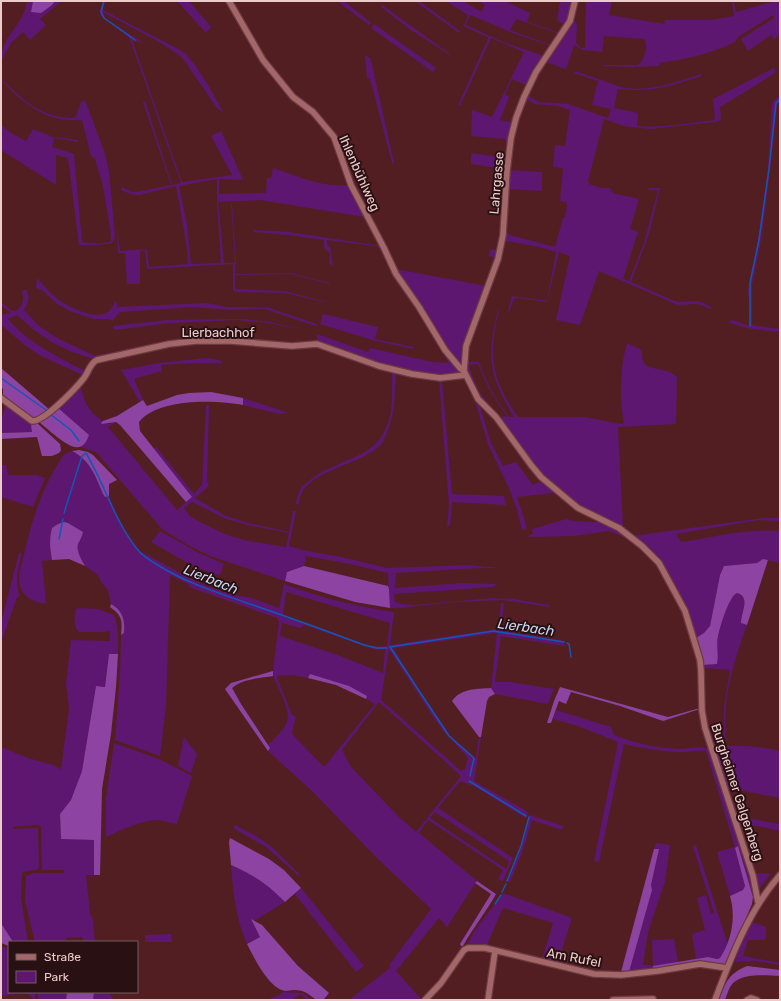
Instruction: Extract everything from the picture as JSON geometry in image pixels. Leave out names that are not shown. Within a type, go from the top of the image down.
[{"type":"street","name":"Ihlenbühlweg","points":[[229,1],[263,60],[293,97],[313,112],[334,138],[351,185],[396,274],[419,307],[445,350],[465,373]]},
{"type":"street","name":"Lahrgasse","points":[[465,373],[464,363],[466,346],[498,259],[503,235],[509,158],[516,118],[526,92],[542,62],[570,21],[575,1]]},
{"type":"street","name":"Lierbachhof","points":[[1,398],[32,421],[37,422],[46,416],[86,376],[93,362],[170,344],[196,341],[231,341],[292,346],[317,344],[378,366],[406,373],[440,378],[465,373]]},
{"type":"street","points":[[457,364],[464,363]]},
{"type":"street","name":"Burgheimer Galgenberg","points":[[465,373],[478,399],[496,417],[530,465],[541,477],[578,508],[619,528],[642,546],[659,564],[685,611],[694,641],[701,671],[702,712],[705,728],[753,876],[758,902]]},
{"type":"street","points":[[715,1000],[727,968],[758,902],[780,875]]},
{"type":"street","name":"Am Rufel","points":[[425,1000],[441,983],[466,948],[485,948],[594,974],[621,975],[700,964],[727,968]]},
{"type":"street","points":[[488,1000],[494,951]]},
{"type":"street","points":[[747,1000],[751,998],[757,1000]]},
{"type":"street","points":[[613,1000],[653,999]]},
{"type":"green space","points":[[27,1],[33,1],[31,12],[52,5],[55,1],[62,1],[40,19],[46,25],[30,40],[23,32],[11,43],[1,61],[2,52],[8,37],[22,17]]},
{"type":"green space","points":[[103,1],[105,1],[103,10],[182,51],[188,56],[199,71],[224,113],[217,108],[182,57],[161,43],[103,12],[105,18],[143,43],[132,40],[182,182],[232,175],[211,136],[221,131],[243,180],[219,179],[219,194],[266,193],[267,178],[271,178],[273,168],[319,183],[329,185],[348,185],[365,217],[260,200],[218,202],[224,263],[234,263],[235,260],[232,204],[236,261],[235,274],[291,273],[330,283],[292,274],[235,275],[235,289],[284,291],[325,301],[324,302],[285,293],[236,292],[233,290],[233,264],[147,269],[145,250],[140,251],[140,284],[127,284],[125,253],[118,253],[117,228],[120,251],[147,249],[149,267],[188,264],[187,248],[176,186],[139,195],[130,194],[121,190],[122,187],[132,192],[137,192],[171,185],[143,102],[145,101],[172,185],[181,183],[129,37],[101,16],[100,10]],"holes":[[[217,179],[221,263],[191,264],[187,225],[179,186]]]},
{"type":"green space","points":[[177,1],[189,1],[211,27],[206,33]]},
{"type":"green space","points":[[337,1],[344,1],[371,23],[369,25]]},
{"type":"green space","points":[[415,1],[419,1],[460,31],[459,33]]},
{"type":"green space","points":[[446,1],[463,1],[481,12],[485,5],[479,1],[504,1],[530,13],[527,22],[560,33],[565,24],[557,21],[560,1],[576,1],[574,20],[577,25],[576,43],[581,48],[585,48],[586,1],[612,1],[609,15],[664,24],[665,20],[710,20],[734,16],[732,1],[734,1],[736,12],[775,1],[780,1],[780,33],[774,40],[771,35],[748,51],[741,39],[774,18],[773,15],[738,37],[735,42],[698,56],[659,63],[659,66],[633,67],[604,65],[638,65],[642,60],[646,49],[644,39],[604,36],[602,52],[583,50],[574,45],[566,69],[545,62],[527,95],[539,102],[568,104],[608,118],[611,109],[592,105],[598,81],[574,73],[575,71],[621,87],[641,89],[662,86],[701,74],[702,76],[661,88],[641,90],[618,89],[614,108],[638,113],[637,126],[676,125],[715,120],[713,99],[774,68],[776,72],[720,107],[721,120],[715,122],[650,129],[624,126],[604,119],[588,181],[589,184],[601,188],[610,188],[613,193],[639,199],[630,229],[638,232],[623,279],[629,281],[644,243],[658,190],[648,190],[649,188],[660,188],[649,234],[631,282],[678,302],[702,302],[713,308],[707,308],[696,304],[678,305],[599,271],[580,325],[556,320],[570,256],[559,252],[547,302],[516,298],[514,299],[509,312],[512,296],[547,301],[556,252],[539,247],[506,241],[493,282],[472,336],[468,353],[468,362],[479,362],[492,391],[509,417],[514,417],[499,389],[492,366],[492,341],[498,310],[493,354],[494,366],[502,390],[518,417],[584,417],[621,424],[624,423],[621,404],[621,383],[627,343],[640,349],[644,364],[649,367],[670,372],[677,377],[676,424],[618,427],[623,527],[633,536],[763,518],[780,518],[780,521],[759,520],[676,534],[681,542],[743,532],[768,530],[780,531],[780,563],[763,559],[757,563],[724,566],[720,575],[710,626],[704,633],[696,638],[660,563],[629,538],[628,539],[608,531],[575,536],[529,537],[529,535],[533,534],[532,529],[566,519],[573,521],[600,521],[575,508],[555,493],[517,497],[527,528],[522,530],[509,488],[488,444],[472,391],[464,379],[445,379],[442,382],[452,494],[504,496],[506,505],[452,502],[450,526],[447,526],[449,506],[439,380],[396,374],[392,417],[382,443],[373,451],[361,458],[320,476],[309,484],[302,493],[299,505],[296,504],[300,490],[314,477],[370,449],[378,441],[385,430],[391,411],[392,372],[323,347],[323,344],[317,340],[317,334],[368,352],[370,348],[432,362],[449,363],[444,355],[449,352],[396,269],[486,286],[496,258],[489,256],[490,249],[498,250],[506,169],[471,164],[471,153],[507,158],[508,143],[506,143],[505,139],[471,136],[472,110],[492,117],[524,52],[491,38],[460,106],[458,105],[488,39],[488,37],[464,26],[468,15]],"holes":[[[470,15],[513,33],[551,46],[544,56],[503,42],[466,25]],[[516,19],[557,34],[550,45],[510,30]],[[512,79],[526,85],[518,101],[511,122],[500,120],[509,97],[505,94]],[[526,99],[535,104],[558,106],[570,110],[565,146],[555,145],[553,167],[563,168],[560,201],[566,202],[567,204],[565,217],[563,218],[555,247],[510,235],[507,232],[509,189],[542,191],[542,172],[510,170],[516,125]],[[478,364],[489,389],[507,417],[498,416],[478,390],[468,365]],[[481,405],[494,419],[541,481],[533,485],[516,462],[503,466],[491,443],[480,407]]]},
{"type":"green space","points":[[382,5],[450,55],[411,30],[381,7]]},
{"type":"green space","points":[[374,24],[436,68],[433,72],[371,28]]},
{"type":"green space","points":[[365,55],[370,58],[372,65],[394,163],[392,163],[371,82],[370,79],[367,78]]},
{"type":"green space","points":[[1,79],[25,101],[51,115],[73,118],[76,116],[81,102],[85,100],[105,154],[109,171],[115,236],[112,243],[79,245],[68,158],[56,155],[56,185],[1,150],[1,125],[11,133],[26,141],[33,129],[53,137],[78,140],[78,142],[54,138],[52,147],[74,154],[82,242],[100,243],[111,241],[103,186],[95,159],[91,156],[82,120],[53,117],[29,106]]},
{"type":"green space","points":[[780,96],[780,102],[777,105],[761,240],[752,284],[752,325],[780,329],[780,332],[751,329],[727,322],[733,320],[749,326],[750,305],[748,291],[758,240],[768,168],[772,106],[773,101]]},
{"type":"green space","points":[[254,230],[289,232],[381,247],[327,240],[333,265],[329,264],[330,254],[324,247],[324,240],[254,232]]},
{"type":"green space","points":[[37,278],[59,300],[73,308],[89,314],[104,314],[110,310],[116,300],[117,307],[207,303],[227,307],[269,308],[317,324],[316,326],[265,309],[229,310],[194,307],[120,312],[112,321],[110,319],[94,319],[72,312],[57,304],[42,290],[36,288]]},
{"type":"green space","points":[[22,290],[27,290],[28,296],[24,310],[39,326],[57,338],[95,356],[141,346],[142,349],[94,359],[72,352],[53,343],[34,330],[17,315],[8,319],[16,328],[34,342],[54,355],[85,371],[83,375],[39,355],[1,325],[1,315],[11,313],[1,305],[1,302],[11,310],[16,311],[23,302]]},
{"type":"green space","points":[[323,314],[378,327],[375,339],[413,347],[413,349],[372,340],[320,324]]},
{"type":"green space","points":[[244,319],[269,322],[304,330],[268,323],[237,320],[170,323],[114,330],[113,326],[167,320]]},
{"type":"green space","points":[[206,358],[221,361],[222,363],[161,365],[162,371],[134,379],[143,400],[140,402],[121,370],[159,363]]},
{"type":"green space","points":[[80,384],[85,401],[93,413],[103,421],[101,423],[109,424],[116,422],[108,427],[177,510],[192,497],[154,449],[156,447],[194,494],[202,485],[206,405],[209,405],[207,481],[209,486],[195,498],[226,516],[248,523],[289,532],[293,511],[296,511],[289,546],[302,550],[346,558],[387,568],[469,565],[500,568],[396,573],[395,588],[463,583],[497,584],[493,587],[394,594],[395,602],[401,604],[415,605],[493,598],[514,599],[549,605],[550,607],[503,600],[454,602],[390,608],[388,573],[306,556],[304,566],[287,572],[285,581],[210,556],[186,544],[162,529],[96,452],[81,447],[84,444],[57,407]],"holes":[[[192,502],[226,519],[289,533],[286,547],[248,541],[227,535],[190,516],[184,508]]]},
{"type":"green space","points":[[243,398],[289,413],[279,414],[243,405]]},
{"type":"green space","points":[[6,404],[33,423],[32,432],[1,433],[1,420]]},
{"type":"green space","points":[[72,451],[88,464],[95,475],[103,494],[105,497],[109,496],[118,517],[138,549],[209,587],[235,595],[252,598],[279,608],[284,584],[338,601],[394,612],[390,645],[498,630],[501,603],[504,603],[501,630],[564,641],[564,646],[501,636],[495,682],[510,682],[554,689],[548,704],[495,694],[491,688],[497,633],[393,648],[419,690],[450,735],[474,758],[476,758],[479,737],[481,737],[474,781],[528,812],[526,818],[474,786],[460,781],[438,808],[513,858],[503,881],[498,879],[503,870],[428,820],[419,833],[477,881],[447,927],[439,918],[396,971],[422,1000],[349,1000],[391,967],[389,965],[431,909],[378,859],[311,790],[268,751],[270,748],[268,745],[285,726],[288,715],[273,674],[279,622],[277,618],[189,587],[188,584],[170,575],[166,706],[160,756],[115,740],[120,674],[121,635],[124,633],[124,625],[120,613],[111,604],[108,590],[101,582],[98,575],[85,566],[78,552],[78,544],[82,538],[50,550],[52,560],[42,561],[46,604],[33,601],[26,596],[21,589],[19,581],[27,541],[38,504],[55,469],[65,454]],"holes":[[[286,592],[390,623],[387,646],[376,647],[367,645],[283,615]],[[282,623],[300,628],[305,625],[376,650],[385,649],[383,673],[335,654],[280,636]],[[389,649],[434,718],[468,758],[465,769],[461,771],[381,700]],[[310,674],[367,696],[366,699],[375,704],[324,767],[292,734],[296,717],[292,715],[277,676],[292,675],[308,678]],[[379,702],[461,776],[416,832],[399,817],[351,767],[342,750]],[[435,812],[509,861],[506,869],[430,818]]]},
{"type":"green space","points":[[1,465],[6,465],[8,475],[37,475],[45,478],[33,507],[1,497]]},
{"type":"green space","points":[[160,531],[197,552],[224,564],[220,575],[193,566],[151,542]]},
{"type":"green space","points":[[19,553],[22,553],[17,580],[20,596],[17,597],[1,643],[1,623]]},
{"type":"green space","points":[[737,593],[744,598],[741,623],[747,625],[729,683],[725,713],[726,744],[727,746],[767,748],[780,751],[780,798],[727,788],[714,752],[717,750],[716,748],[723,746],[724,744],[724,708],[730,670],[703,668],[703,665],[717,664],[717,639],[725,612],[734,595]]},
{"type":"green space","points":[[76,609],[98,609],[114,615],[118,634],[118,654],[109,655],[105,687],[96,686],[82,771],[71,800],[60,814],[61,839],[94,840],[94,875],[86,875],[95,941],[84,941],[82,937],[66,938],[66,941],[35,941],[25,901],[26,876],[34,873],[64,873],[64,870],[42,870],[41,827],[39,825],[15,826],[12,829],[38,828],[39,868],[36,870],[23,872],[22,874],[21,898],[28,941],[12,941],[1,923],[1,747],[61,769],[69,709],[66,683],[71,640],[110,641],[110,631],[79,632],[75,627],[74,621]]},
{"type":"green space","points":[[556,710],[611,727],[614,735],[638,743],[670,748],[682,749],[698,747],[709,749],[749,867],[754,895],[753,897],[738,847],[735,848],[745,886],[743,890],[730,896],[717,852],[735,847],[706,751],[670,752],[624,744],[599,862],[594,861],[618,742],[578,726],[553,719]]},
{"type":"green space","points":[[184,737],[197,754],[191,773],[178,766]]},
{"type":"green space","points":[[114,743],[159,759],[192,776],[177,824],[158,820],[148,821],[106,837],[106,798]]},
{"type":"green space","points":[[530,815],[563,826],[562,830],[532,820],[523,850],[510,882],[507,882],[522,846]]},
{"type":"green space","points":[[737,816],[780,824],[780,831],[757,826],[740,825]]},
{"type":"green space","points":[[235,825],[258,837],[273,848],[299,874],[299,876],[266,847],[233,828]]},
{"type":"green space","points":[[656,843],[670,845],[665,882],[648,932],[643,965],[653,965],[652,940],[674,939],[678,962],[654,966],[653,970],[629,972],[652,890],[651,885],[659,849],[654,849]]},
{"type":"green space","points":[[696,845],[728,945],[718,959],[708,957],[696,959],[692,934],[705,930],[697,898],[706,895],[711,914],[714,913],[693,847]]},
{"type":"green space","points":[[231,865],[260,880],[285,902],[254,921],[251,920],[260,937],[247,944],[240,925]]},
{"type":"green space","points":[[755,873],[771,874],[758,890],[756,877]]},
{"type":"green space","points":[[301,888],[364,966],[356,972],[294,893]]},
{"type":"green space","points":[[503,893],[572,918],[558,962],[542,959],[553,923],[503,908],[486,947],[467,946],[474,931]]},
{"type":"green space","points":[[752,922],[766,927],[766,937],[764,940],[748,940],[743,956],[780,963],[780,965],[755,961],[735,962]]},
{"type":"green space","points":[[171,934],[172,942],[145,942],[145,935]]},
{"type":"green space","points":[[1,946],[8,949],[8,993],[24,993],[1,996]]},
{"type":"green space","points":[[282,992],[303,993],[312,1000],[307,1000],[301,994],[291,1000],[266,1000],[280,995]]},
{"type":"green space","points":[[24,993],[35,993],[35,1000]]},
{"type":"green space","points":[[38,993],[67,993],[66,1000],[38,1000]]},
{"type":"green space","points":[[94,993],[110,993],[114,1000],[93,1000]]},
{"type":"shaded area","points":[[33,1],[55,1],[41,13],[31,12]]},
{"type":"shaded area","points":[[1,368],[50,410],[36,420],[3,398],[3,389],[1,387]]},
{"type":"shaded area","points":[[211,392],[243,398],[243,405],[203,402],[173,405],[148,414],[139,422],[140,431],[192,497],[186,502],[120,425],[116,422],[101,423],[117,416],[143,400],[147,406],[177,395]]},
{"type":"shaded area","points":[[57,407],[89,435],[83,445],[75,447],[64,442],[39,422]]},
{"type":"shaded area","points":[[33,423],[37,423],[60,444],[61,450],[59,453],[52,456],[42,456],[37,437],[1,439],[1,433],[32,432],[31,425]]},
{"type":"shaded area","points":[[79,450],[93,455],[117,480],[109,484],[109,496],[105,497],[103,494],[95,475],[88,464],[72,451]]},
{"type":"shaded area","points":[[64,522],[83,532],[78,544],[78,550],[85,566],[69,559],[52,560],[50,536],[52,528]]},
{"type":"shaded area","points":[[763,559],[768,560],[747,625],[741,623],[744,598],[737,593],[734,595],[725,612],[717,639],[717,664],[703,665],[696,638],[704,633],[710,626],[720,575],[724,566],[757,563]]},
{"type":"shaded area","points":[[304,566],[388,586],[390,608],[355,602],[285,581],[287,572]]},
{"type":"shaded area","points":[[111,604],[121,613],[122,616],[124,633],[121,635],[121,619],[110,607]]},
{"type":"shaded area","points":[[109,654],[118,654],[116,687],[111,734],[102,789],[100,875],[94,875],[94,840],[61,839],[60,814],[71,800],[82,771],[96,686],[105,687]]},
{"type":"shaded area","points":[[273,671],[273,676],[246,681],[232,688],[270,748],[268,751],[225,689],[231,683]]},
{"type":"shaded area","points":[[310,674],[349,686],[367,696],[366,699],[336,685],[308,678]]},
{"type":"shaded area","points":[[560,687],[668,717],[700,709],[663,721],[620,706],[571,692],[566,704],[559,701],[551,723],[547,723]]},
{"type":"shaded area","points":[[491,688],[495,694],[489,697],[487,701],[481,737],[479,737],[452,701],[465,691]]},
{"type":"shaded area","points":[[230,838],[269,859],[284,870],[301,888],[285,902],[260,880],[231,865]]},
{"type":"shaded area","points":[[738,846],[753,897],[752,904],[725,966],[701,962],[653,970],[653,966],[708,957],[717,959],[720,958],[727,944],[732,928],[733,912],[730,896],[743,890],[745,886],[735,848]]},
{"type":"shaded area","points":[[654,849],[659,849],[651,885],[652,890],[629,972],[621,972]]},
{"type":"shaded area","points":[[477,881],[496,894],[463,946],[461,946],[460,944],[491,894],[475,883]]},
{"type":"shaded area","points":[[251,919],[262,925],[298,966],[329,993],[324,999],[316,1000],[309,994],[301,991],[285,991],[279,989],[267,978],[247,944],[260,937]]},
{"type":"shaded area","points":[[1,923],[12,941],[8,941],[8,946],[1,943]]},
{"type":"shaded area","points":[[747,966],[780,970],[780,976],[755,975],[737,980],[729,989],[725,1000],[719,1000],[728,979],[736,972]]},
{"type":"shaded area","points":[[67,993],[94,993],[93,1000],[66,1000]]},
{"type":"waterway","points":[[104,1],[101,12],[104,18],[135,40]]},
{"type":"waterway","points":[[750,326],[750,283],[759,240],[776,103],[780,99]]},
{"type":"waterway","name":"Lierbach","points":[[1,378],[46,410]]},
{"type":"waterway","name":"Lierbach","points":[[50,414],[71,430],[79,441]]},
{"type":"waterway","name":"Lierbach","points":[[64,513],[82,456],[86,453],[129,538],[139,552],[151,561],[182,578],[216,592],[364,645],[377,648],[387,648]]},
{"type":"waterway","points":[[59,539],[63,519]]},
{"type":"waterway","name":"Lierbach","points":[[470,776],[474,758],[449,736],[390,647],[493,631],[564,642]]},
{"type":"waterway","name":"Lierbach","points":[[567,643],[569,644],[571,657]]},
{"type":"waterway","points":[[469,781],[526,816]]},
{"type":"waterway","points":[[507,881],[521,846],[529,817]]},
{"type":"waterway","points":[[502,892],[506,884]]},
{"type":"waterway","points":[[495,904],[501,895]]}]
